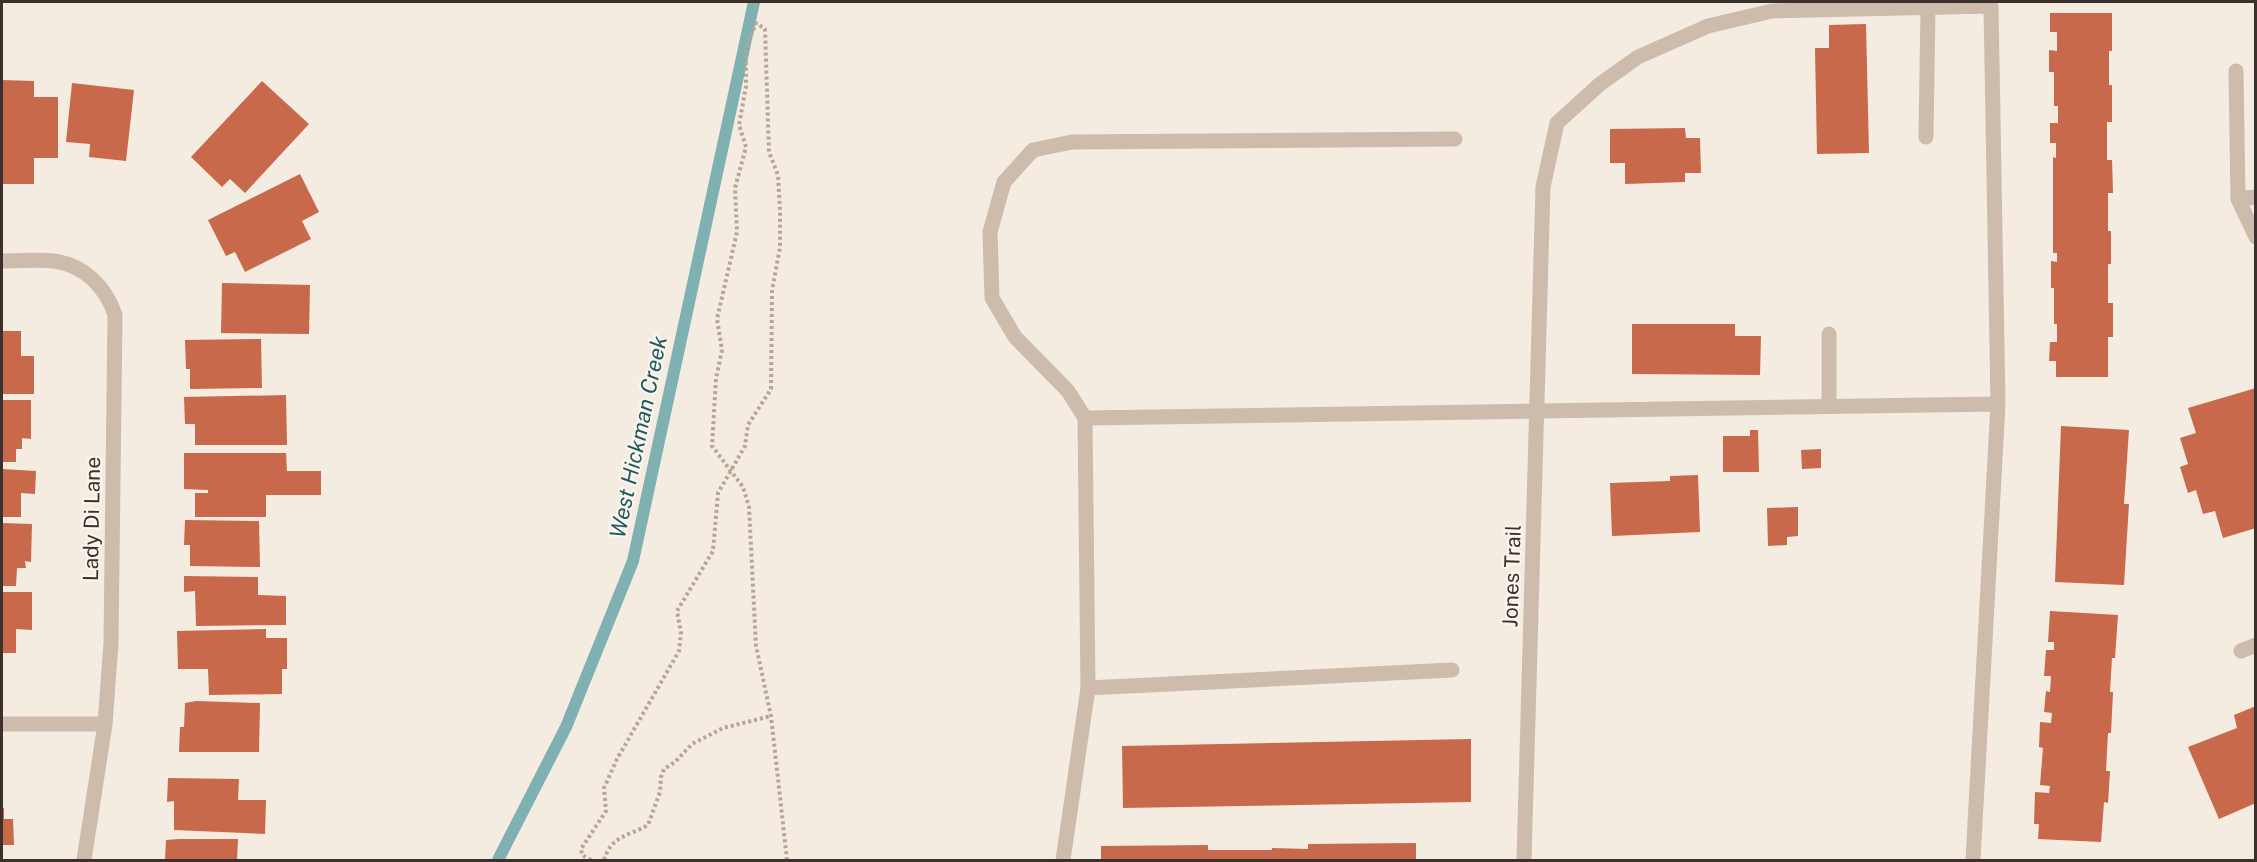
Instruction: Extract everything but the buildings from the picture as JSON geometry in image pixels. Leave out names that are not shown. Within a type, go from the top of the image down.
[{"type":"street","name":"Jones Trail","points":[[1524,861],[1543,187],[1557,123],[1600,84],[1638,57],[1708,26],[1772,11],[1991,6],[1998,404]]},
{"type":"street","points":[[1926,137],[1928,8]]},
{"type":"street","points":[[2236,71],[2238,199],[2256,237]]},
{"type":"street","points":[[1063,861],[1088,688],[1085,418],[1068,391],[1015,337],[992,298],[990,232],[1004,182],[1033,150],[1072,142],[1455,139]]},
{"type":"street","points":[[2238,199],[2256,197]]},
{"type":"street","name":"Lady Di Lane","points":[[2,261],[55,261],[78,269],[99,283],[110,299],[115,315],[111,643],[105,724],[84,861]]},
{"type":"street","points":[[1829,334],[1829,406]]},
{"type":"street","points":[[1085,418],[1998,404],[1973,861]]},
{"type":"street","points":[[2241,651],[2256,645]]},
{"type":"street","points":[[1088,688],[1452,670]]},
{"type":"street","points":[[2,724],[105,724]]},
{"type":"path","points":[[591,861],[582,855],[581,849],[606,812],[604,788],[617,759],[679,651],[681,633],[677,611],[713,551],[718,493],[732,471],[745,446],[748,425],[771,389],[772,291],[780,247],[778,175],[769,152],[765,29],[756,23],[746,48],[746,86],[739,125],[746,147],[735,188],[737,232],[717,318],[722,350],[716,379],[712,446],[732,471],[743,487],[749,507],[756,646],[771,716],[787,861]]},
{"type":"path","points":[[604,861],[608,847],[613,841],[648,825],[660,792],[660,777],[664,769],[675,762],[692,744],[723,728],[771,716]]},
{"type":"waterway","name":"West Hickman Creek","points":[[498,860],[566,727],[633,561],[754,2]]}]
